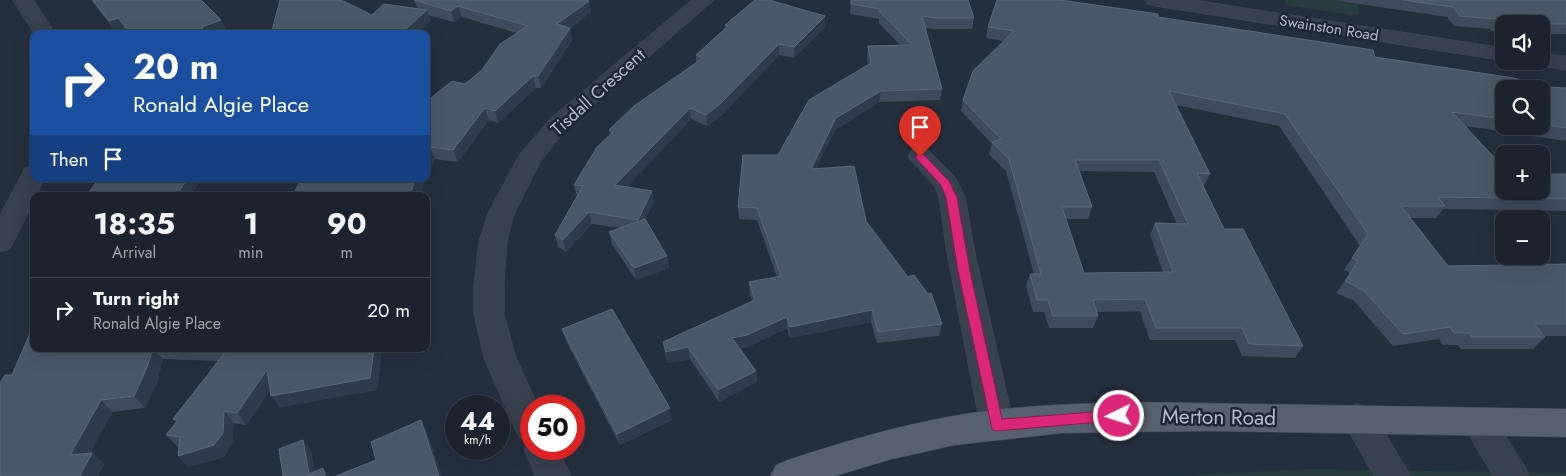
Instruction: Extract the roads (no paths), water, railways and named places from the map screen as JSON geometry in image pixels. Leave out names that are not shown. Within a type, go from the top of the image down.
[{"type":"main road","name":"Merton Road","points":[[788,476],[851,455],[912,439],[996,425],[1119,416],[1358,418],[1566,423]]},
{"type":"street","points":[[23,0],[43,30]]},
{"type":"street","name":"Tisdall Crescent","points":[[520,403],[500,358],[489,314],[489,285],[493,241],[501,214],[528,161],[558,124],[704,0]]},
{"type":"street","name":"Swainston Road","points":[[1155,0],[1495,54]]},
{"type":"street","points":[[1550,61],[1566,63]]},
{"type":"street","points":[[920,157],[946,183],[952,197],[963,263],[996,425]]},
{"type":"street","points":[[0,242],[30,182]]},
{"type":"street","points":[[1358,418],[1393,476]]},
{"type":"street","points":[[1478,422],[1512,476]]},
{"type":"street","points":[[546,460],[553,476]]}]
